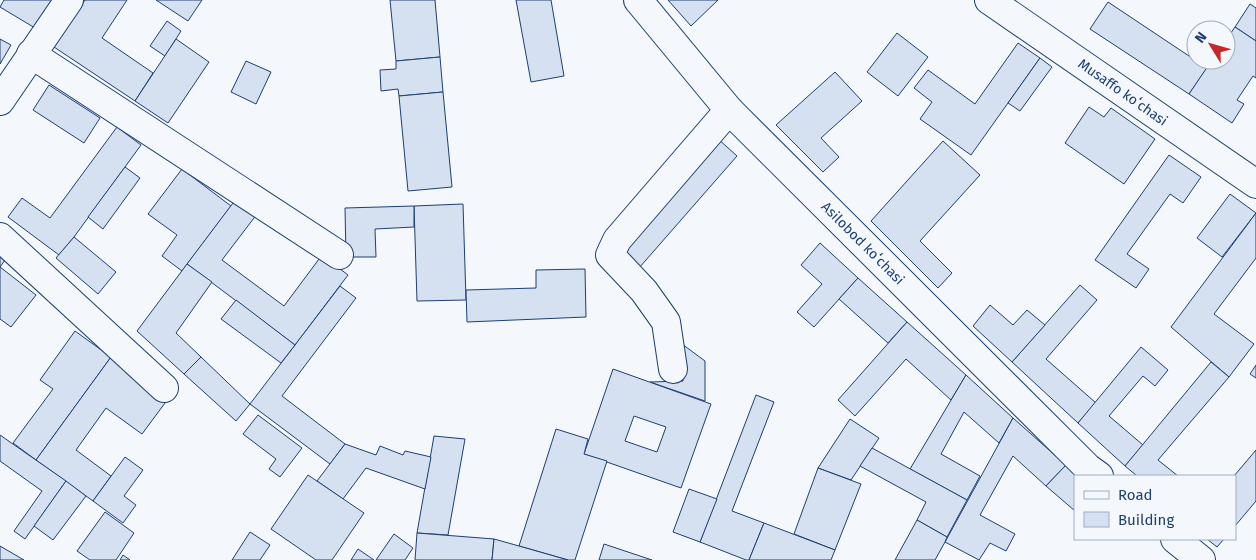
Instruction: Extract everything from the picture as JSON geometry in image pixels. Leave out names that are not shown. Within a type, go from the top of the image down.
[{"type":"street","points":[[0,101],[68,0]]},
{"type":"street","name":"Asilobod koʻchasi","points":[[638,0],[729,110],[1097,475]]},
{"type":"street","name":"Musaffo koʻchasi","points":[[989,0],[1256,184]]},
{"type":"street","points":[[31,54],[339,255]]},
{"type":"street","points":[[672,369],[666,322],[644,291],[606,266],[617,240],[729,110]]},
{"type":"street","points":[[0,237],[164,388]]},
{"type":"street","points":[[1176,540],[1201,560]]},
{"type":"building","points":[[4,0],[52,0],[35,28],[0,7]]},
{"type":"building","points":[[85,0],[127,0],[102,38],[153,73],[135,101],[54,47]]},
{"type":"building","points":[[156,0],[202,0],[188,21]]},
{"type":"building","points":[[390,0],[435,0],[440,57],[396,61]]},
{"type":"building","points":[[516,0],[551,0],[564,76],[531,82]]},
{"type":"building","points":[[668,0],[718,0],[691,26]]},
{"type":"building","points":[[1108,2],[1186,54],[1186,70],[1206,70],[1189,94],[1090,29]]},
{"type":"building","points":[[1250,4],[1256,8],[1256,41],[1236,28]]},
{"type":"building","points":[[167,21],[181,31],[165,56],[150,46]]},
{"type":"building","points":[[1236,28],[1256,41],[1256,78],[1253,76],[1237,100],[1244,104],[1232,123],[1189,94],[1205,70],[1236,70]]},
{"type":"building","points":[[897,33],[928,57],[898,96],[867,72]]},
{"type":"building","points":[[0,39],[11,45],[0,64]]},
{"type":"building","points":[[176,39],[209,62],[168,123],[135,101]]},
{"type":"building","points":[[1018,43],[1040,58],[971,155],[920,119],[932,102],[914,88],[928,70],[975,104]]},
{"type":"building","points":[[440,57],[443,92],[399,96],[398,89],[381,91],[380,70],[396,69],[396,61]]},
{"type":"building","points":[[1040,58],[1052,67],[1020,111],[1008,103]]},
{"type":"building","points":[[246,61],[271,72],[256,104],[231,92]]},
{"type":"building","points":[[835,72],[862,101],[821,138],[839,157],[823,172],[776,125]]},
{"type":"building","points":[[49,85],[100,118],[84,143],[33,110]]},
{"type":"building","points":[[443,92],[452,187],[408,191],[399,96]]},
{"type":"building","points":[[1089,107],[1104,117],[1111,108],[1155,139],[1124,184],[1065,143]]},
{"type":"building","points":[[117,127],[141,145],[59,255],[8,217],[22,198],[50,218]]},
{"type":"building","points":[[716,137],[737,156],[639,268],[618,250]]},
{"type":"building","points":[[943,141],[980,175],[920,241],[952,273],[938,288],[871,221]]},
{"type":"building","points":[[1169,155],[1201,177],[1183,203],[1170,194],[1127,254],[1149,269],[1136,288],[1095,260]]},
{"type":"building","points":[[125,167],[140,178],[103,229],[88,217]]},
{"type":"building","points":[[182,169],[231,206],[182,271],[162,256],[177,235],[148,214]]},
{"type":"building","points":[[1230,194],[1256,213],[1222,257],[1197,238]]},
{"type":"building","points":[[236,199],[257,214],[222,260],[284,306],[322,255],[348,275],[295,345],[187,264]]},
{"type":"building","points":[[463,204],[466,300],[417,301],[414,206]]},
{"type":"building","points":[[414,206],[414,227],[375,229],[376,257],[346,257],[345,208]]},
{"type":"building","points":[[1256,213],[1256,258],[1214,314],[1254,344],[1229,377],[1171,327]]},
{"type":"building","points":[[74,237],[116,272],[98,294],[56,258]]},
{"type":"building","points":[[820,243],[858,278],[814,327],[797,312],[822,284],[801,265]]},
{"type":"building","points":[[0,250],[8,256],[0,267]]},
{"type":"building","points":[[187,264],[212,282],[176,333],[201,357],[184,374],[137,331]]},
{"type":"building","points":[[0,267],[36,295],[11,327],[0,319]]},
{"type":"building","points":[[585,269],[586,317],[467,322],[466,290],[536,288],[536,270]]},
{"type":"building","points":[[858,278],[907,322],[888,343],[839,299]]},
{"type":"building","points":[[1080,285],[1097,300],[1046,359],[1096,403],[1078,423],[1012,362]]},
{"type":"building","points":[[340,286],[356,298],[282,396],[345,444],[330,464],[250,404]]},
{"type":"building","points":[[236,300],[295,345],[281,363],[221,319]]},
{"type":"building","points":[[990,305],[1013,325],[1027,310],[1045,325],[1012,362],[973,326]]},
{"type":"building","points":[[907,322],[966,375],[951,400],[906,359],[855,416],[838,400]]},
{"type":"building","points":[[75,331],[111,357],[36,460],[13,443],[53,389],[40,380]]},
{"type":"building","points":[[682,344],[705,361],[705,401],[650,382],[683,381]]},
{"type":"building","points":[[1141,347],[1168,370],[1155,386],[1143,376],[1109,416],[1143,445],[1125,466],[1078,423]]},
{"type":"building","points":[[111,357],[168,399],[142,434],[106,408],[76,450],[111,476],[93,501],[36,460]]},
{"type":"building","points":[[201,357],[250,404],[236,421],[184,374]]},
{"type":"building","points":[[1211,362],[1229,377],[1158,460],[1177,475],[1136,475],[1125,466]]},
{"type":"building","points":[[1256,365],[1256,378],[1250,374]]},
{"type":"building","points":[[613,369],[711,404],[681,488],[584,454]],"holes":[[[634,416],[666,427],[657,452],[625,441]]]},
{"type":"building","points":[[966,375],[1013,418],[999,443],[964,412],[941,454],[980,476],[967,500],[910,469]]},
{"type":"building","points":[[756,395],[774,402],[732,511],[764,523],[749,560],[746,560],[700,542]]},
{"type":"building","points":[[258,415],[302,448],[280,477],[269,469],[276,459],[243,434]]},
{"type":"building","points":[[1013,418],[1066,465],[1046,486],[1013,456],[980,515],[1015,534],[1006,551],[990,543],[979,560],[945,542]]},
{"type":"building","points":[[850,419],[879,438],[851,480],[818,468]]},
{"type":"building","points":[[556,429],[588,439],[584,454],[607,461],[575,560],[568,560],[519,546]]},
{"type":"building","points":[[0,435],[66,481],[25,539],[14,531],[42,491],[0,461]]},
{"type":"building","points":[[434,436],[465,439],[448,535],[417,533]]},
{"type":"building","points":[[345,444],[376,455],[380,446],[403,455],[405,451],[431,457],[425,489],[366,468],[343,499],[317,481]]},
{"type":"building","points":[[872,448],[967,500],[947,537],[917,520],[926,502],[860,466]]},
{"type":"building","points":[[1256,450],[1256,501],[1236,525],[1236,475]]},
{"type":"building","points":[[125,457],[143,470],[124,496],[136,505],[123,523],[93,501]]},
{"type":"building","points":[[1066,465],[1078,475],[1074,475],[1074,510],[1046,486]]},
{"type":"building","points":[[818,468],[861,484],[835,550],[794,534]]},
{"type":"building","points":[[308,475],[364,513],[332,560],[316,560],[271,529]]},
{"type":"building","points":[[66,481],[86,496],[53,540],[34,526]]},
{"type":"building","points":[[689,489],[717,499],[700,542],[673,532]]},
{"type":"building","points":[[105,512],[134,533],[116,560],[90,560],[77,551]]},
{"type":"building","points":[[917,520],[947,537],[945,542],[935,560],[895,560]]},
{"type":"building","points":[[764,523],[835,550],[831,560],[749,560]]},
{"type":"building","points":[[250,532],[270,545],[260,560],[232,560]]},
{"type":"building","points":[[417,533],[494,539],[492,560],[415,560]]},
{"type":"building","points":[[394,534],[413,548],[405,560],[376,560]]},
{"type":"building","points":[[494,539],[519,546],[568,560],[492,560]]},
{"type":"building","points":[[1208,540],[1223,540],[1217,547]]},
{"type":"building","points":[[604,544],[652,560],[599,560]]},
{"type":"building","points":[[0,546],[24,560],[0,560]]},
{"type":"building","points":[[358,549],[374,560],[351,560]]},
{"type":"building","points":[[123,555],[130,560],[120,560]]}]
